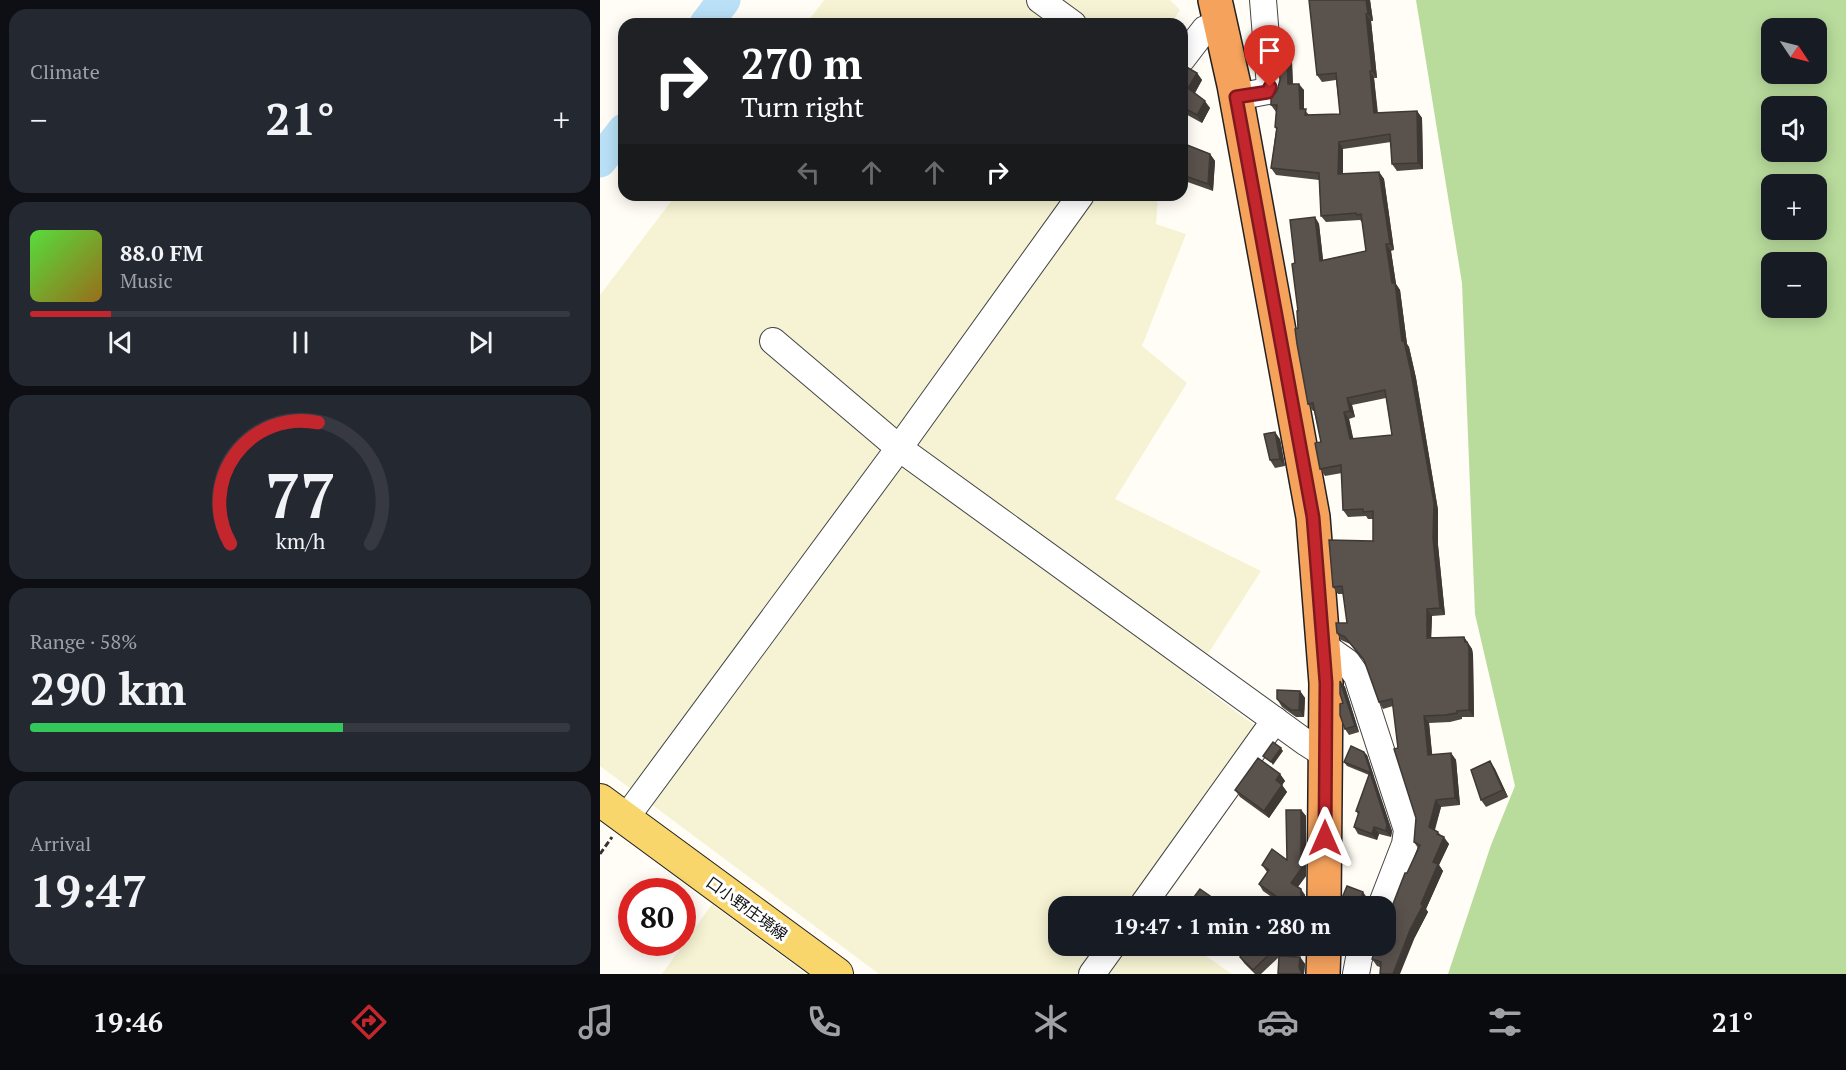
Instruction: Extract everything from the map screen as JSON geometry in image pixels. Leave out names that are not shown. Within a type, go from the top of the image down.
[{"type":"highway","points":[[1218,12],[1236,97],[1313,517],[1323,645],[1341,680],[1326,748],[1324,896]]},
{"type":"highway","points":[[1323,974],[1324,956]]},
{"type":"main road","name":"口小野庄境線","points":[[600,800],[837,974]]},
{"type":"street","points":[[1040,0],[1065,18]]},
{"type":"street","points":[[1236,97],[1268,92],[1270,87],[1263,0]]},
{"type":"street","points":[[1188,51],[1218,12]]},
{"type":"street","points":[[625,819],[899,448],[1077,201]]},
{"type":"street","points":[[773,341],[899,448],[1316,749],[1326,748]]},
{"type":"street","points":[[1341,680],[1407,830],[1405,844],[1385,896]]},
{"type":"street","points":[[1149,896],[1275,720]]},
{"type":"street","points":[[1092,974],[1105,956]]},
{"type":"street","points":[[1356,974],[1360,956]]},
{"type":"shaded area","points":[[824,0],[1170,0],[1180,10],[1175,18],[810,18]]},
{"type":"shaded area","points":[[671,201],[1158,201],[1156,224],[1186,234],[1142,346],[1187,383],[1115,499],[1261,571],[1192,679],[1257,727],[1142,896],[1048,896],[1048,956],[1206,956],[1232,974],[879,974],[600,766],[600,295]]},
{"type":"shaded area","points":[[712,904],[806,974],[662,974],[675,956],[696,956],[696,926]]},
{"type":"green space","points":[[1416,0],[1846,0],[1846,974],[1448,974],[1491,845],[1515,786],[1475,614],[1462,283]]},
{"type":"building","points":[[1309,0],[1366,0],[1374,113],[1417,111],[1418,163],[1392,164],[1390,134],[1339,142],[1338,174],[1379,172],[1390,244],[1386,244],[1392,283],[1395,283],[1402,341],[1404,341],[1411,372],[1434,503],[1433,538],[1440,608],[1427,609],[1427,638],[1464,637],[1469,648],[1469,710],[1424,716],[1428,755],[1451,753],[1455,798],[1436,800],[1429,827],[1444,837],[1433,862],[1438,864],[1393,974],[1380,974],[1381,962],[1372,959],[1373,956],[1396,956],[1396,896],[1420,845],[1414,842],[1416,818],[1394,749],[1398,748],[1392,699],[1379,702],[1364,660],[1345,637],[1337,633],[1336,623],[1347,623],[1342,586],[1333,587],[1329,540],[1373,541],[1373,511],[1343,510],[1341,465],[1320,469],[1315,443],[1321,442],[1313,403],[1308,404],[1295,329],[1298,328],[1298,311],[1292,264],[1295,263],[1290,220],[1315,217],[1320,261],[1366,251],[1361,214],[1321,216],[1319,173],[1271,168],[1277,128],[1275,127],[1277,105],[1271,105],[1271,97],[1277,91],[1280,80],[1278,55],[1287,55],[1288,84],[1299,84],[1300,109],[1306,109],[1305,115],[1340,114],[1336,73],[1317,75]],"holes":[[[1385,390],[1392,435],[1350,439],[1344,412],[1350,411],[1347,398]]]},
{"type":"building","points":[[1188,68],[1197,73],[1188,88]]},
{"type":"building","points":[[1188,88],[1205,101],[1197,115],[1188,110]]},
{"type":"building","points":[[1188,145],[1210,154],[1208,184],[1188,177]]},
{"type":"building","points":[[1275,432],[1280,459],[1270,460],[1264,434]]},
{"type":"building","points":[[1340,681],[1355,726],[1345,729],[1340,715],[1340,704],[1343,703]]},
{"type":"building","points":[[1277,690],[1300,691],[1299,710],[1291,710],[1277,699]]},
{"type":"building","points":[[1273,742],[1281,748],[1271,762],[1263,756]]},
{"type":"building","points":[[1351,746],[1364,752],[1371,773],[1344,762]]},
{"type":"building","points":[[1258,758],[1280,774],[1276,780],[1282,785],[1264,811],[1235,790]]},
{"type":"building","points":[[1490,761],[1503,790],[1481,800],[1471,770]]},
{"type":"building","points":[[1370,772],[1387,825],[1386,831],[1374,827],[1372,834],[1354,827],[1359,812],[1356,811]]},
{"type":"building","points":[[1286,810],[1301,810],[1301,869],[1291,883],[1301,889],[1301,896],[1276,896],[1259,884],[1269,870],[1262,865],[1272,849],[1287,860]]},
{"type":"building","points":[[1347,886],[1363,892],[1362,896],[1343,896]]},
{"type":"building","points":[[1200,889],[1210,896],[1195,896]]},
{"type":"building","points":[[1241,956],[1268,956],[1253,970]]},
{"type":"building","points":[[1279,956],[1300,957],[1299,967],[1302,974],[1278,974]]},
{"type":"waterway","points":[[710,18],[724,0]]},
{"type":"waterway","points":[[600,161],[618,138]]},
{"type":"route","points":[[1270,87],[1268,92],[1236,97],[1313,517],[1326,683],[1325,838]]}]
